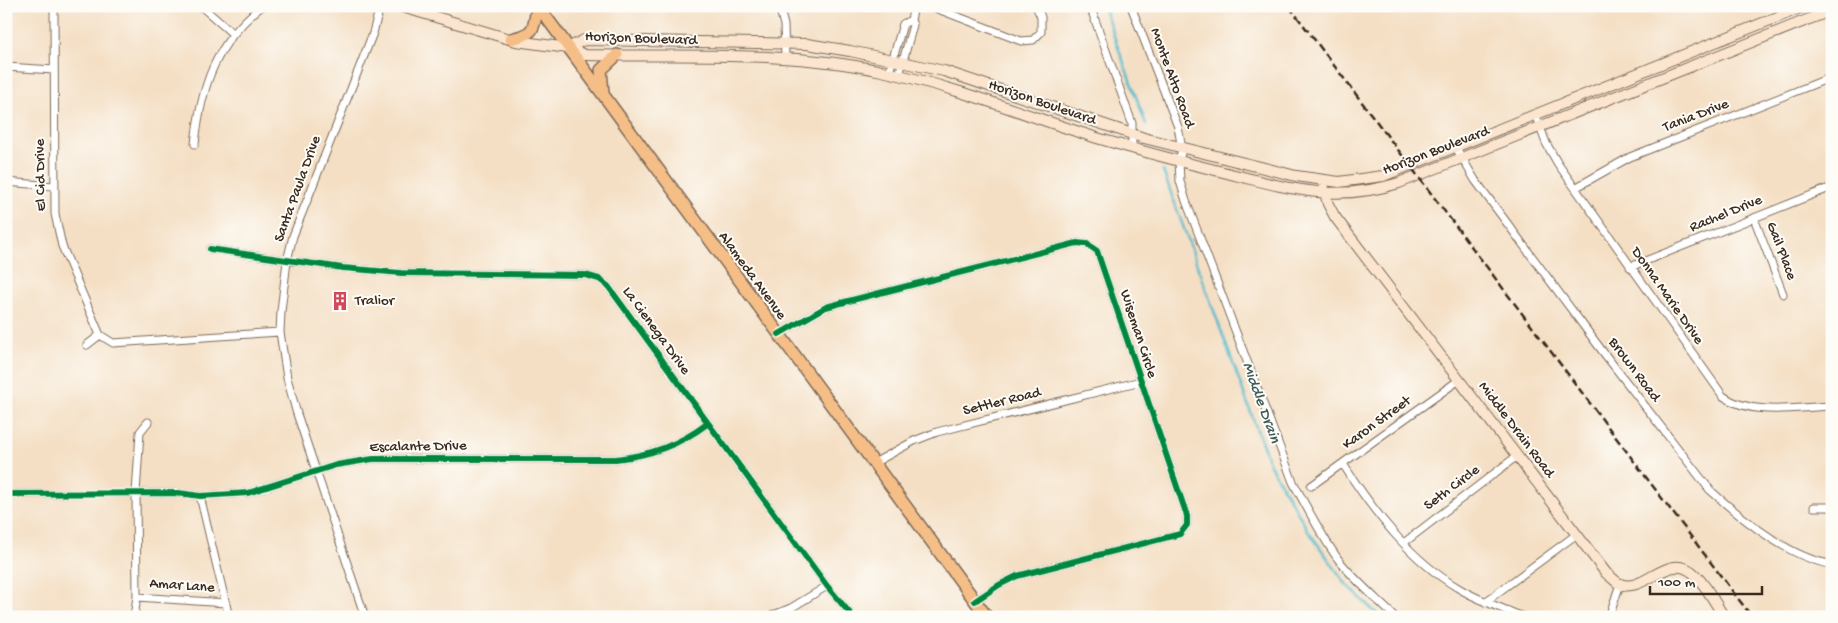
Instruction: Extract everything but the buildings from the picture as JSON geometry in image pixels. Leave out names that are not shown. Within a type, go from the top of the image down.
[{"type":"main road","points":[[399,6],[511,39],[568,48]]},
{"type":"main road","points":[[511,39],[526,36],[532,31],[537,6]]},
{"type":"main road","name":"Alameda Avenue","points":[[537,6],[987,617]]},
{"type":"main road","name":"Horizon Boulevard","points":[[568,48],[584,40],[807,44],[897,60],[944,71],[1182,149],[1322,180],[1339,182],[1383,176],[1806,6]]},
{"type":"main road","name":"Horizon Boulevard","points":[[568,48],[585,54],[785,58],[833,62],[932,82],[1132,148],[1301,191],[1326,194],[1380,189],[1462,158],[1828,9]]},
{"type":"main road","points":[[603,95],[601,70],[617,55]]},
{"type":"main road","name":"Middle Drain Road","points":[[1322,180],[1336,217],[1606,573],[1620,584]]},
{"type":"main road","points":[[1620,584],[1633,584],[1667,568],[1683,568],[1693,573],[1724,617]]},
{"type":"street","name":"El Cid Drive","points":[[54,6],[55,214],[62,246],[100,335]]},
{"type":"street","points":[[201,6],[233,34]]},
{"type":"street","points":[[195,144],[200,100],[224,46],[233,34],[262,6]]},
{"type":"street","name":"Santa Paula Drive","points":[[365,617],[293,401],[280,332],[283,286],[287,261],[300,216],[373,33],[380,6]]},
{"type":"street","points":[[779,6],[786,45],[785,58]]},
{"type":"street","points":[[894,74],[897,60],[913,25],[911,20],[914,6]]},
{"type":"street","points":[[930,6],[1021,41],[1033,40],[1040,32],[1041,17],[1036,6]]},
{"type":"street","points":[[1090,6],[1132,123],[1134,134],[1132,148]]},
{"type":"street","name":"Monte Alto Road","points":[[1130,6],[1178,126],[1182,149],[1179,161],[1180,181],[1186,201],[1292,482],[1315,524],[1339,560],[1362,586],[1395,617]]},
{"type":"street","points":[[1828,9],[1832,23]]},
{"type":"street","points":[[6,67],[54,70]]},
{"type":"street","name":"Tania Drive","points":[[1575,188],[1630,157],[1832,77]]},
{"type":"street","name":"Donna Marie Drive","points":[[1535,114],[1550,150],[1575,188],[1716,389],[1731,402],[1744,407],[1832,406]]},
{"type":"street","name":"Brown Road","points":[[1455,146],[1475,180],[1603,352],[1710,490],[1728,506],[1792,551],[1805,558],[1832,564]]},
{"type":"street","points":[[6,182],[54,186]]},
{"type":"street","name":"Rachel Drive","points":[[1630,267],[1832,187]]},
{"type":"street","name":"Gail Place","points":[[1754,218],[1782,294]]},
{"type":"street","name":"Wiseman Circle","points":[[779,334],[826,307],[1082,243],[1092,247],[1100,258],[1187,516],[1185,530],[1180,534],[1036,569],[999,585],[976,601]]},
{"type":"street","name":"La Cienega Drive","points":[[210,249],[343,268],[401,272],[592,276],[608,286],[707,424],[827,586],[853,617]]},
{"type":"street","points":[[87,345],[100,335],[113,343],[280,332]]},
{"type":"street","name":"Karon Street","points":[[1311,486],[1459,380]]},
{"type":"street","name":"Settler Road","points":[[874,463],[914,441],[937,432],[1141,381]]},
{"type":"street","points":[[134,617],[137,597],[136,493],[140,432],[148,422]]},
{"type":"street","name":"Escalante Drive","points":[[6,494],[136,493],[200,496],[248,493],[346,463],[390,458],[512,459],[638,456],[670,447],[707,424]]},
{"type":"street","name":"Seth Circle","points":[[1404,542],[1517,456]]},
{"type":"street","points":[[1343,464],[1382,520],[1444,579],[1485,602],[1523,617]]},
{"type":"street","points":[[200,496],[229,617]]},
{"type":"street","points":[[1814,507],[1832,507]]},
{"type":"street","points":[[1485,602],[1577,534]]},
{"type":"street","points":[[1610,617],[1620,584]]},
{"type":"street","points":[[769,617],[791,608],[827,586]]},
{"type":"street","name":"Amar Lane","points":[[137,597],[226,603]]},
{"type":"waterway","name":"Middle Drain","points":[[1103,6],[1146,124]]},
{"type":"waterway","name":"Middle Drain","points":[[1163,171],[1270,465],[1309,532],[1346,584],[1380,617]]},
{"type":"railway","points":[[1289,6],[1752,617]]},
{"type":"cycle path","points":[[779,334],[826,307],[856,299],[1077,243],[1087,244],[1097,251],[1187,516],[1187,525],[1180,534],[1017,576],[975,601]]},
{"type":"cycle path","points":[[210,249],[343,268],[401,273],[585,275],[599,279],[608,286],[827,586],[853,617]]},
{"type":"cycle path","points":[[6,494],[179,493],[200,496],[248,493],[336,465],[373,459],[616,459],[641,455],[664,448],[686,438],[707,424]]},
{"type":"place","name":"Tralior","points":[[340,301]]}]
